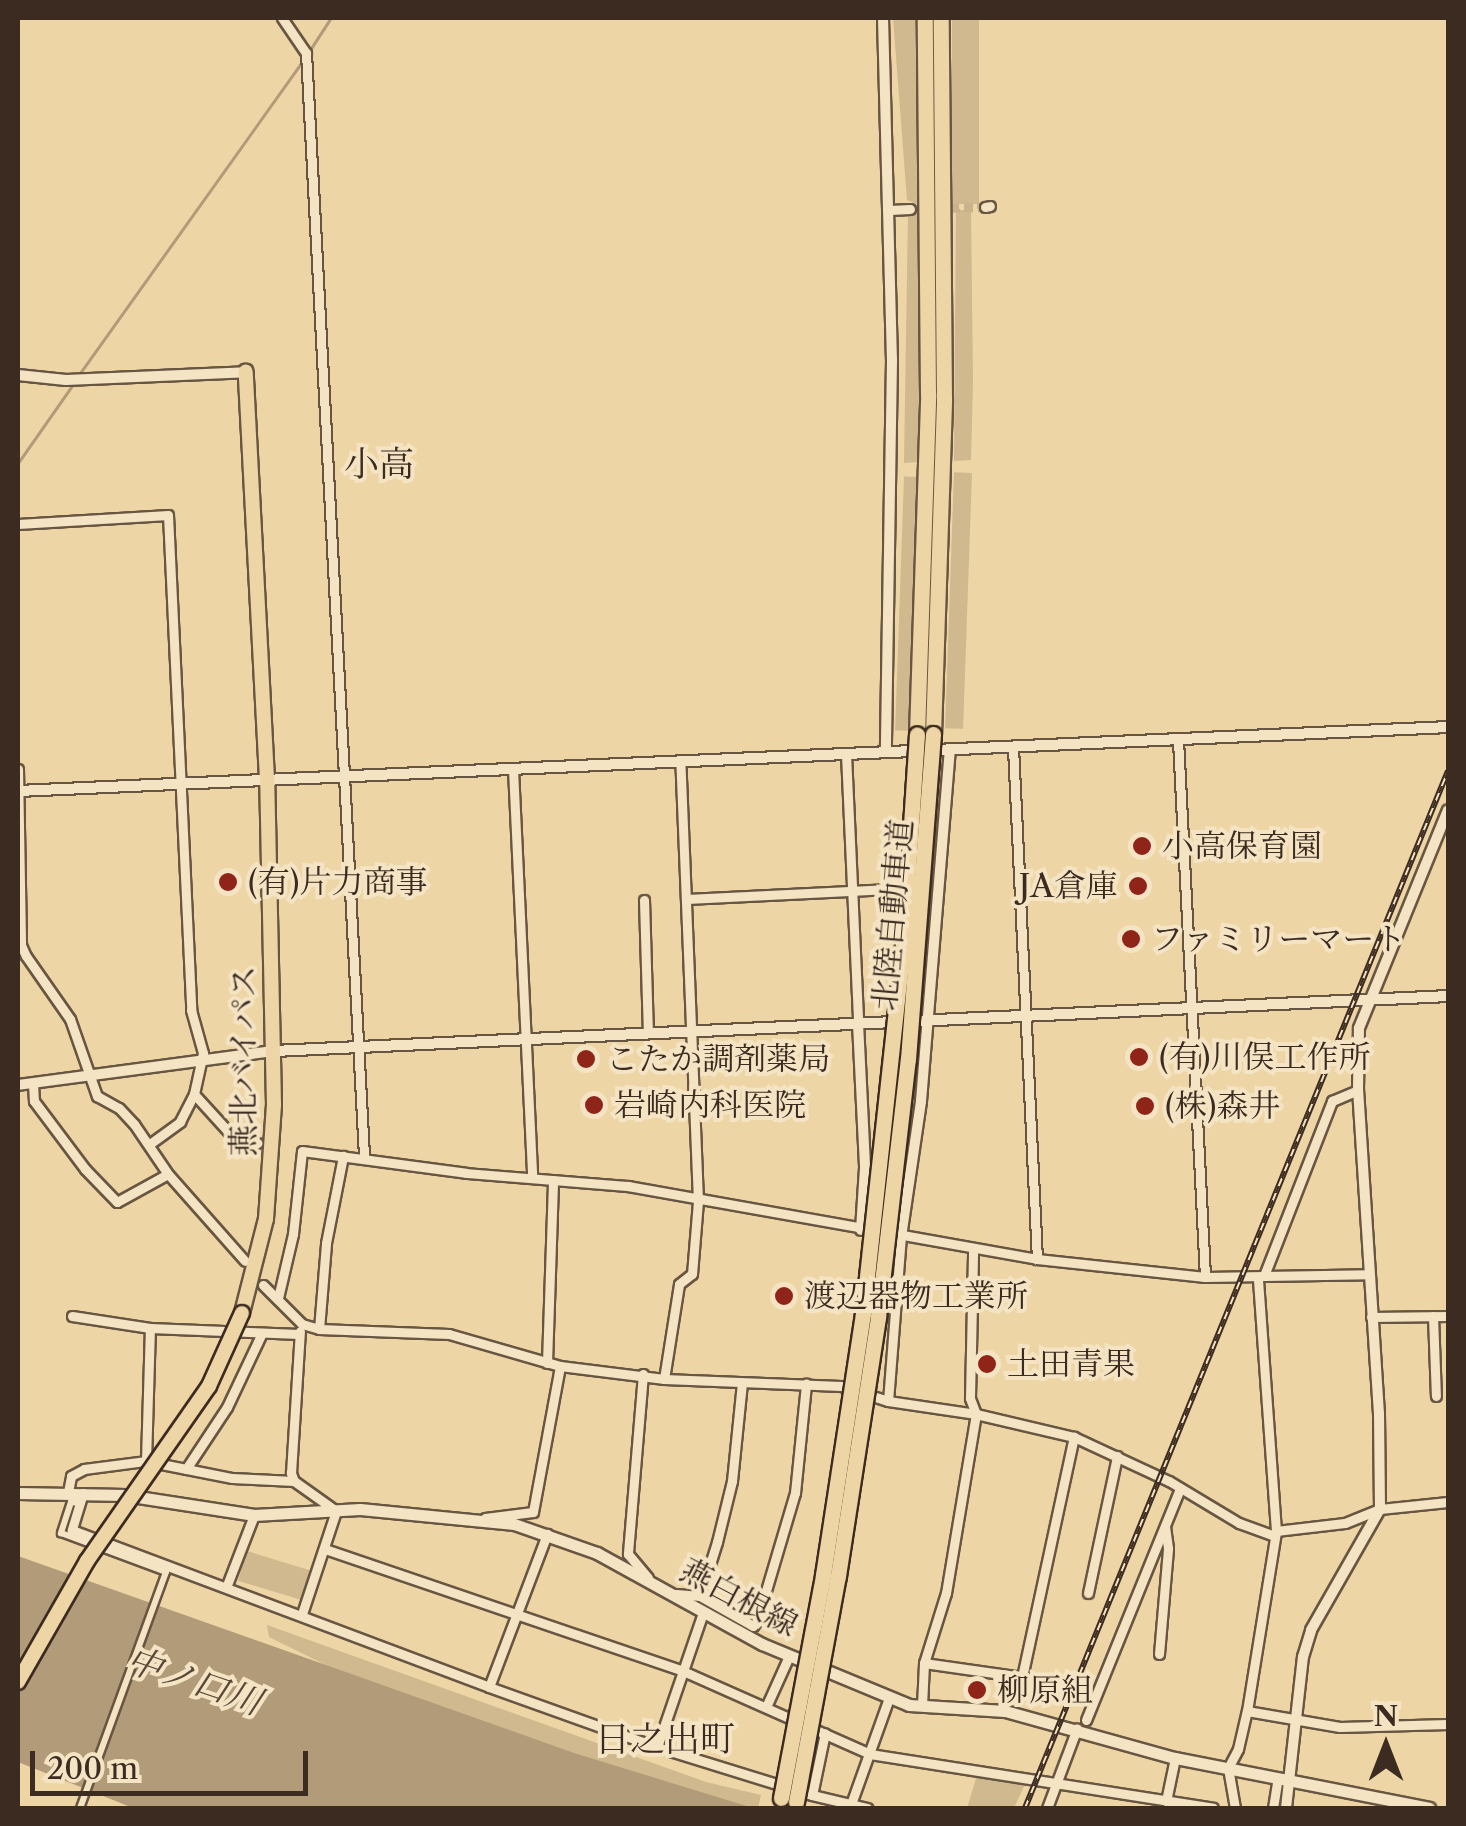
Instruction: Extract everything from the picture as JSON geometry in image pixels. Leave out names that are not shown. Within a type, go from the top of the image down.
[{"type":"highway","name":"北陸自動車道","points":[[778,1808],[822,1575],[866,1294],[925,734],[925,18]]},
{"type":"highway","name":"北陸自動車道","points":[[794,1808],[852,1498],[883,1279],[912,1022],[944,381],[941,18]]},
{"type":"highway","name":"燕北バイパス","points":[[18,1682],[87,1560],[209,1386],[242,1313],[271,1186],[274,1051],[267,779],[246,372]]},
{"type":"main road","name":"燕白根線","points":[[18,1493],[68,1492],[81,1498],[254,1514],[336,1511],[485,1518],[547,1534],[597,1553],[704,1614],[789,1656],[889,1698],[922,1706],[1005,1711],[1082,1724],[1175,1758],[1429,1808]]},
{"type":"street","points":[[282,18],[306,53],[364,1156]]},
{"type":"street","points":[[884,18],[892,482],[886,752]]},
{"type":"street","points":[[890,210],[910,209]]},
{"type":"street","points":[[18,374],[66,380],[246,372]]},
{"type":"street","points":[[18,524],[168,515],[191,1010],[203,1047],[194,1094],[180,1122],[150,1144]]},
{"type":"street","points":[[18,791],[1448,727]]},
{"type":"street","points":[[1178,740],[1205,1276]]},
{"type":"street","points":[[1013,747],[1038,1259]]},
{"type":"street","points":[[888,1400],[900,1237],[928,1019],[950,751]]},
{"type":"street","points":[[846,754],[865,1168],[861,1230]]},
{"type":"street","points":[[664,1379],[679,1284],[692,1274],[698,1201],[680,761]]},
{"type":"street","points":[[513,768],[532,1178]]},
{"type":"street","points":[[18,769],[21,945],[70,1020],[97,1096],[119,1108],[150,1144],[168,1174],[245,1260]]},
{"type":"street","points":[[1274,1808],[1296,1717],[1311,1630],[1380,1510],[1380,1414],[1358,1090],[1359,1028],[1448,810]]},
{"type":"street","points":[[686,899],[891,889]]},
{"type":"street","points":[[644,900],[648,1033]]},
{"type":"street","points":[[18,1085],[274,1051],[1448,996]]},
{"type":"street","points":[[33,1083],[34,1100],[85,1169],[117,1202],[168,1174]]},
{"type":"street","points":[[1234,1808],[1228,1768],[1238,1749],[1248,1711],[1276,1533],[1262,1276],[1332,1101],[1358,1090]]},
{"type":"street","points":[[194,1094],[234,1138],[257,1143]]},
{"type":"street","points":[[278,1298],[294,1234],[302,1151],[364,1156],[466,1173],[628,1186],[1038,1259],[1205,1276],[1369,1274]]},
{"type":"street","points":[[319,1329],[326,1243],[343,1156]]},
{"type":"street","points":[[547,1363],[553,1180]]},
{"type":"street","points":[[922,1706],[924,1663],[946,1593],[976,1414],[970,1398],[974,1250]]},
{"type":"street","points":[[263,1285],[301,1329],[291,1472],[294,1481]]},
{"type":"street","points":[[72,1316],[150,1328],[449,1334],[560,1366],[664,1379],[841,1386],[888,1400],[976,1414],[1074,1437],[1180,1488],[1239,1523],[1276,1533],[1345,1523],[1380,1510],[1448,1502]]},
{"type":"street","points":[[1433,1316],[1436,1396]]},
{"type":"street","points":[[1371,1318],[1448,1316]]},
{"type":"street","points":[[146,1461],[150,1328]]},
{"type":"street","points":[[186,1470],[227,1407],[262,1332]]},
{"type":"street","points":[[485,1518],[533,1512],[560,1366]]},
{"type":"street","points":[[643,1374],[628,1554],[652,1583]]},
{"type":"street","points":[[700,1596],[732,1481],[742,1383]]},
{"type":"street","points":[[669,1593],[700,1596],[753,1626],[757,1621],[795,1493],[806,1384]]},
{"type":"street","points":[[924,1663],[1022,1677],[1074,1437]]},
{"type":"street","points":[[1088,1594],[1118,1456]]},
{"type":"street","points":[[68,1492],[71,1476],[84,1470],[146,1461],[264,1481],[294,1481],[336,1511],[302,1614]]},
{"type":"street","points":[[1047,1808],[1180,1488]]},
{"type":"street","points":[[80,1808],[166,1572],[62,1533],[70,1502],[81,1498]]},
{"type":"street","points":[[81,1498],[72,1530],[656,1746],[812,1795],[867,1808]]},
{"type":"street","points":[[227,1585],[254,1514]]},
{"type":"street","points":[[1159,1654],[1168,1548],[1164,1523]]},
{"type":"street","points":[[489,1687],[547,1534]]},
{"type":"street","points":[[325,1548],[683,1671],[870,1754],[1214,1808]]},
{"type":"street","points":[[656,1746],[704,1614]]},
{"type":"street","points":[[766,1706],[789,1656]]},
{"type":"street","points":[[851,1804],[889,1698]]},
{"type":"street","points":[[1248,1711],[1340,1727],[1448,1724]]},
{"type":"street","points":[[812,1795],[825,1733]]},
{"type":"street","points":[[1166,1801],[1175,1758]]},
{"type":"street","points":[[1283,1778],[1286,1808]]},
{"type":"shaded area","points":[[893,18],[916,18],[919,205],[907,200]]},
{"type":"shaded area","points":[[952,18],[979,18],[979,204],[952,204]]},
{"type":"shaded area","points":[[956,210],[971,210],[973,381],[971,460],[954,461]]},
{"type":"shaded area","points":[[908,214],[919,214],[918,462],[904,463]]},
{"type":"shaded area","points":[[954,472],[972,473],[963,729],[945,728]]},
{"type":"shaded area","points":[[904,477],[918,477],[909,731],[895,730]]},
{"type":"shaded area","points":[[247,1551],[313,1571],[304,1601],[238,1581]]},
{"type":"shaded area","points":[[267,1625],[706,1782],[761,1795],[758,1808],[724,1808],[346,1675],[269,1637]]},
{"type":"shaded area","points":[[977,1775],[1026,1782],[1014,1808],[967,1808]]},
{"type":"water","name":"中ノ口川","points":[[18,1556],[574,1753],[753,1808],[133,1808],[18,1762]]},
{"type":"waterway","points":[[310,50],[331,18]]},
{"type":"waterway","points":[[78,376],[303,61]]},
{"type":"waterway","points":[[18,463],[74,383]]},
{"type":"tunnel","points":[[910,209],[985,207]]},
{"type":"railway","points":[[1025,1808],[1448,771]]},
{"type":"place","name":"小高保育園","points":[[1142,846]]},
{"type":"place","name":"(有)片力商事","points":[[228,882]]},
{"type":"place","name":"JA倉庫","points":[[1138,886]]},
{"type":"place","name":"ファミリーマート","points":[[1131,939]]},
{"type":"place","name":"(有)川俣工作所","points":[[1139,1057]]},
{"type":"place","name":"こたか調剤薬局","points":[[586,1059]]},
{"type":"place","name":"岩崎内科医院","points":[[594,1105]]},
{"type":"place","name":"(株)森井","points":[[1145,1106]]},
{"type":"place","name":"渡辺器物工業所","points":[[784,1296]]},
{"type":"place","name":"土田青果","points":[[987,1364]]},
{"type":"place","name":"柳原組","points":[[977,1690]]},
{"type":"district","name":"小高","points":[[379,464]]},
{"type":"district","name":"日之出町","points":[[665,1739]]}]
